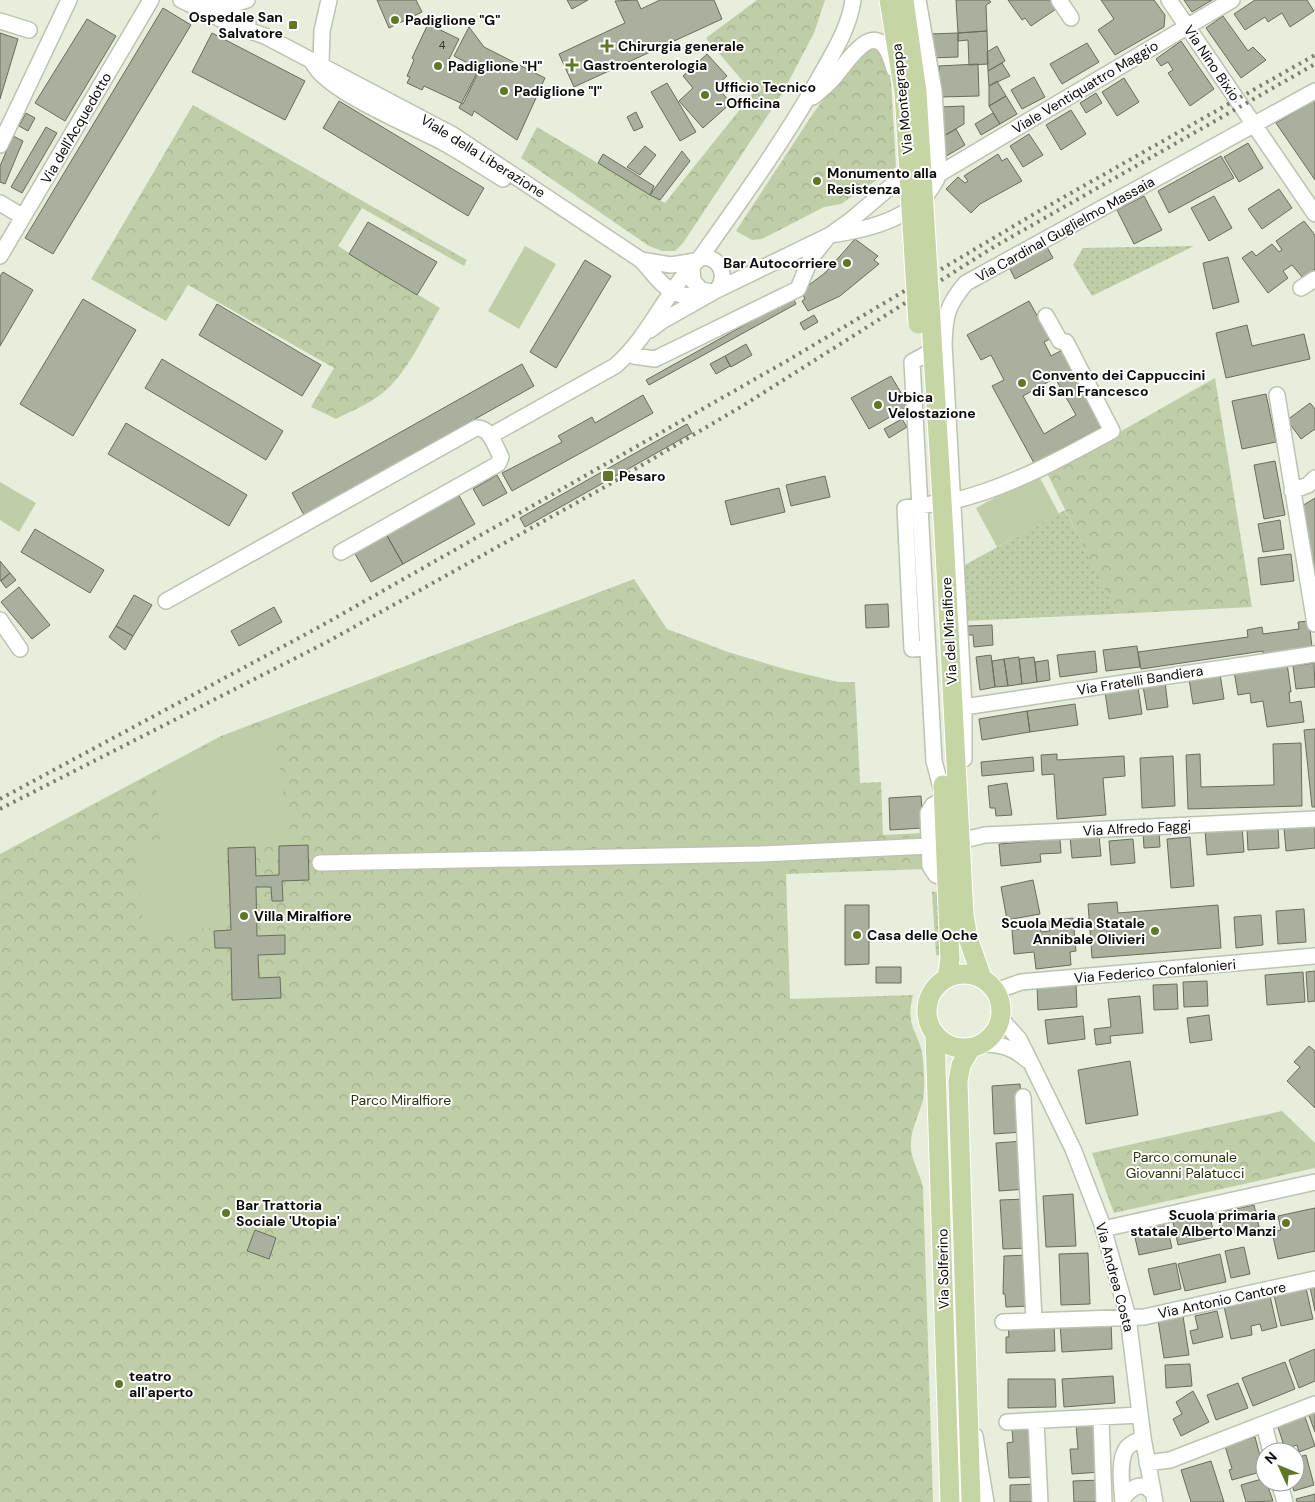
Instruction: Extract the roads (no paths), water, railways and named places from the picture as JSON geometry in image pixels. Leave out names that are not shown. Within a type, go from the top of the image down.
[{"type":"main road","name":"Via Montegrappa","points":[[889,0],[910,93]]},
{"type":"main road","name":"Via Montegrappa","points":[[916,2],[910,93],[922,285]]},
{"type":"main road","name":"Via del Miralfiore","points":[[922,285],[951,798],[947,880],[950,959],[947,978]]},
{"type":"main road","name":"Via del Miralfiore","points":[[951,798],[960,841],[965,923],[968,938],[982,978]]},
{"type":"main road","points":[[958,974],[970,974],[982,978],[996,991],[1000,1000],[1001,1020],[991,1037],[977,1046],[952,1047],[935,1035],[928,1021],[928,1004],[931,994],[947,978],[958,974]]},
{"type":"main road","name":"Via Solferino","points":[[935,1035],[950,1502]]},
{"type":"main road","name":"Via Solferino","points":[[971,1502],[958,1081],[961,1065],[977,1046]]},
{"type":"street","points":[[0,145],[69,0]]},
{"type":"street","name":"Via dell'Acquedotto","points":[[0,256],[151,0]]},
{"type":"street","name":"Viale della Liberazione","points":[[181,0],[234,26],[265,36]]},
{"type":"street","name":"Viale della Liberazione","points":[[207,0],[223,8],[265,36],[428,120],[508,166],[541,193],[641,260],[671,290]]},
{"type":"street","points":[[223,8],[247,0]]},
{"type":"street","points":[[490,436],[615,366],[630,353],[671,290],[724,227],[803,107],[840,43],[853,0]]},
{"type":"street","points":[[1059,0],[1071,18]]},
{"type":"street","name":"Via Nino Bixio","points":[[1169,0],[1315,214]]},
{"type":"street","name":"Viale Ventiquattro Maggio","points":[[642,336],[662,321],[712,291],[830,235],[902,179],[914,173],[939,174],[1232,0]]},
{"type":"street","points":[[916,2],[934,91],[939,174]]},
{"type":"street","points":[[326,3],[316,62],[317,72],[344,91],[446,144],[512,184],[528,192],[541,193]]},
{"type":"street","points":[[0,21],[29,30]]},
{"type":"street","points":[[803,107],[830,82],[856,48],[866,42],[876,41],[884,46],[890,54],[896,77],[910,93]]},
{"type":"street","name":"Via Cardinal Guglielmo Massaia","points":[[951,798],[964,757],[964,706],[944,344],[945,320],[951,301],[966,283],[1315,91]]},
{"type":"street","name":"Viale Ventiquattro Maggio","points":[[830,235],[861,230],[904,213],[932,190],[939,174]]},
{"type":"street","points":[[0,203],[23,217]]},
{"type":"street","points":[[671,290],[685,297],[712,291],[723,279],[720,266],[724,227]]},
{"type":"street","points":[[630,353],[634,356],[655,359],[798,289],[811,258],[830,235]]},
{"type":"street","points":[[696,262],[708,258],[720,266],[750,272]]},
{"type":"street","name":"Viale della Liberazione","points":[[641,260],[670,265],[696,262]]},
{"type":"street","points":[[696,262],[693,281],[712,291]]},
{"type":"street","points":[[1301,288],[1315,280]]},
{"type":"street","points":[[928,648],[912,649],[905,508],[932,504],[952,494],[973,496],[1041,470],[1112,431],[1066,342],[1060,341],[1046,316]]},
{"type":"street","name":"Via del Miralfiore","points":[[944,344],[912,362],[920,478],[934,761],[951,798]]},
{"type":"street","points":[[1277,395],[1315,624]]},
{"type":"street","points":[[166,601],[476,428],[482,428],[490,436],[501,457],[498,464],[341,552]]},
{"type":"street","points":[[920,478],[930,474],[938,475],[952,494]]},
{"type":"street","points":[[1292,490],[1308,485],[1315,478]]},
{"type":"street","points":[[0,620],[20,649]]},
{"type":"street","name":"Via Fratelli Bandiera","points":[[964,706],[1315,654]]},
{"type":"street","points":[[947,880],[936,876],[930,866],[928,813],[933,805],[951,798]]},
{"type":"street","name":"Via Alfredo Faggi","points":[[960,841],[985,835],[1315,819]]},
{"type":"street","points":[[320,864],[760,854],[929,846]]},
{"type":"street","name":"Via Federico Confalonieri","points":[[996,991],[1021,982],[1315,956]]},
{"type":"street","name":"Via Andrea Costa","points":[[1001,1020],[1019,1039],[1039,1072],[1073,1149],[1103,1229],[1128,1317],[1143,1438],[1153,1497]]},
{"type":"street","name":"Via Andrea Costa","points":[[977,1046],[1001,1044],[1012,1049],[1039,1072]]},
{"type":"street","points":[[1023,1096],[1034,1320]]},
{"type":"street","points":[[1103,1229],[1315,1182]]},
{"type":"street","name":"Via Antonio Cantore","points":[[1003,1322],[1144,1317],[1315,1280]]},
{"type":"street","points":[[966,1388],[986,1502]]},
{"type":"street","points":[[1147,1464],[1170,1460],[1315,1404]]},
{"type":"street","points":[[1007,1422],[1140,1415]]},
{"type":"street","points":[[1101,1418],[1104,1502]]},
{"type":"street","points":[[1036,1421],[1040,1502]]},
{"type":"street","points":[[1264,1424],[1268,1442]]},
{"type":"street","points":[[1123,1500],[1123,1459],[1125,1450],[1131,1444],[1143,1438]]},
{"type":"street","points":[[1123,1500],[1131,1488],[1138,1486],[1144,1486],[1153,1497]]},
{"type":"railway","points":[[0,799],[321,626],[785,362],[1034,214],[1315,55]]},
{"type":"railway","points":[[0,809],[327,642],[603,488],[744,405],[992,248],[1315,64]]},
{"type":"place","name":"Padiglione \"G\"","points":[[395,20]]},
{"type":"place","name":"Ospedale San Salvatore","points":[[293,25]]},
{"type":"place","name":"Chirurgia generale","points":[[607,46]]},
{"type":"place","name":"Gastroenterologia","points":[[572,65]]},
{"type":"place","name":"Padiglione \"H\"","points":[[438,66]]},
{"type":"place","name":"Padiglione \"I\"","points":[[504,91]]},
{"type":"place","name":"Ufficio Tecnico - Officina","points":[[705,95]]},
{"type":"place","name":"Monumento alla Resistenza","points":[[817,181]]},
{"type":"place","name":"Bar Autocorriere","points":[[847,263]]},
{"type":"place","name":"Convento dei Cappuccini di San Francesco","points":[[1022,383]]},
{"type":"place","name":"Urbica Velostazione","points":[[878,405]]},
{"type":"place","name":"Pesaro","points":[[608,476]]},
{"type":"place","name":"Villa Miralfiore","points":[[244,916]]},
{"type":"place","name":"Scuola Media Statale Annibale Olivieri","points":[[1155,931]]},
{"type":"place","name":"Casa delle Oche","points":[[857,935]]},
{"type":"place","name":"Bar Trattoria Sociale 'Utopia'","points":[[226,1213]]},
{"type":"place","name":"Scuola primaria statale Alberto Manzi","points":[[1286,1223]]},
{"type":"place","name":"teatro all'aperto","points":[[119,1384]]},
{"type":"park label","name":"Parco Miralfiore","points":[[401,1100]]},
{"type":"park label","name":"Parco comunale Giovanni Palatucci","points":[[1185,1166]]}]
